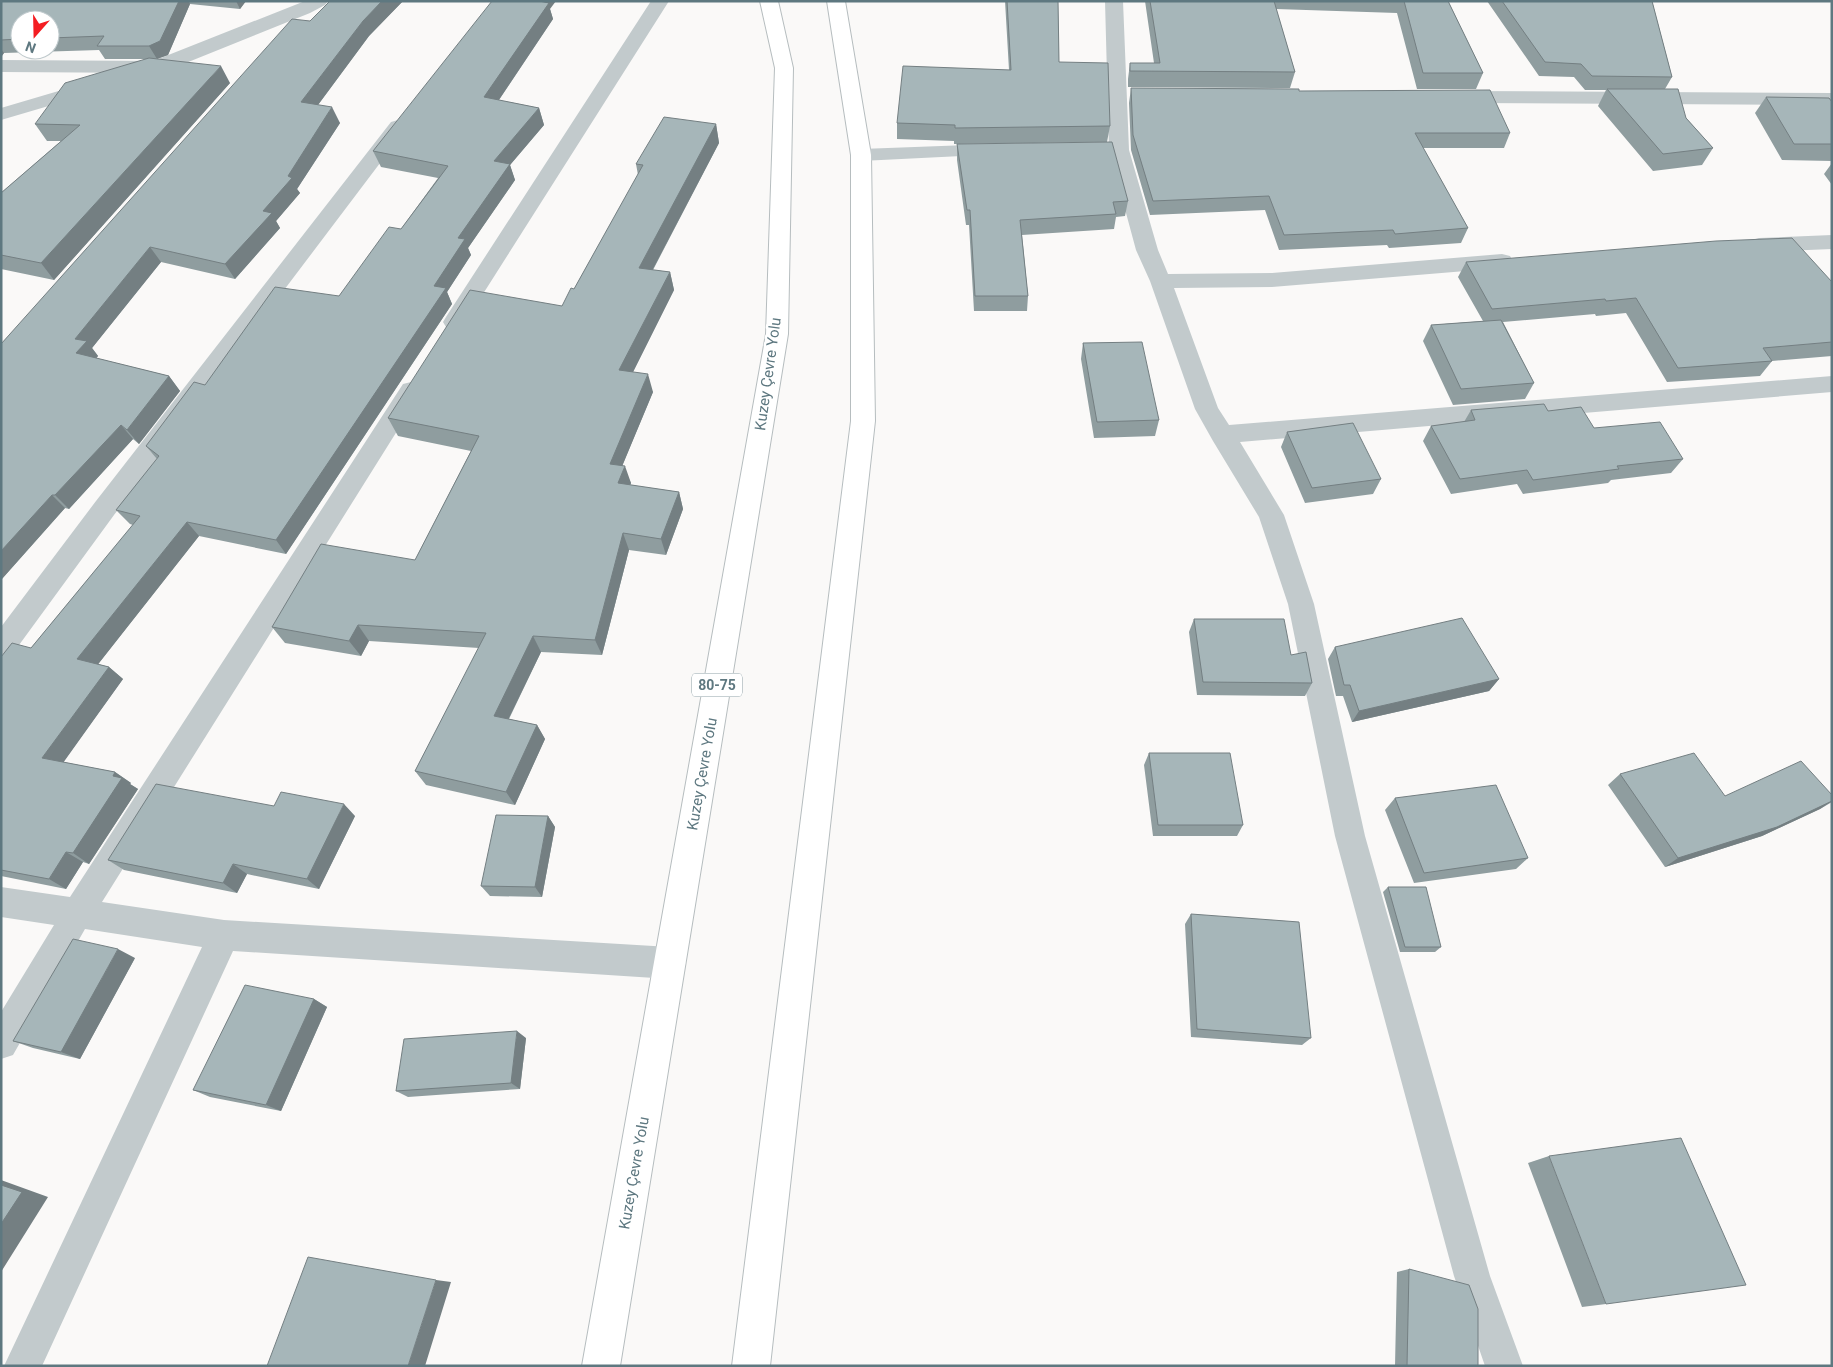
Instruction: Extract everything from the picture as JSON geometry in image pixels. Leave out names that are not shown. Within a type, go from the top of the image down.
[{"type":"highway","name":"Kuzey Çevre Yolu","points":[[601,1366],[777,334],[784,68],[769,1]]},
{"type":"highway","points":[[751,1366],[863,421],[861,155],[836,1]]},
{"type":"street","points":[[441,342],[660,1]]},
{"type":"street","points":[[1114,1],[1116,64],[1128,95],[1109,150],[1147,250],[1161,281],[1207,409],[1271,515],[1301,604],[1350,836],[1472,1276],[1504,1366]]},
{"type":"street","points":[[280,40],[312,5]]},
{"type":"street","points":[[1,114],[159,67],[312,5]]},
{"type":"street","points":[[1,66],[159,67]]},
{"type":"street","points":[[1443,97],[1832,99]]},
{"type":"street","points":[[1,648],[111,500],[409,112]]},
{"type":"street","points":[[861,155],[1016,150]]},
{"type":"street","points":[[1743,246],[1832,242]]},
{"type":"street","points":[[1161,281],[1272,280],[1526,259]]},
{"type":"street","points":[[1,1044],[77,914],[425,367]]},
{"type":"street","points":[[1221,435],[1832,384]]},
{"type":"street","points":[[1,902],[224,934],[670,963]]},
{"type":"street","points":[[23,1366],[224,934]]},
{"type":"building","points":[[1,1],[179,1],[160,41],[149,46],[97,46],[104,36],[60,38],[60,10],[10,10],[10,40],[1,40]]},
{"type":"building","points":[[330,1],[382,1],[363,21],[301,102],[332,107],[288,176],[292,178],[263,211],[272,213],[225,264],[150,247],[75,339],[87,341],[76,353],[169,376],[127,430],[121,425],[55,495],[52,495],[1,551],[1,344],[292,19],[310,21]]},
{"type":"building","points":[[492,1],[539,1],[549,3],[484,97],[539,108],[494,161],[510,164],[458,238],[465,239],[434,286],[446,288],[276,540],[187,522],[77,659],[109,667],[42,758],[115,772],[113,776],[122,778],[73,853],[66,852],[49,879],[1,870],[1,657],[12,643],[31,648],[140,516],[116,510],[159,456],[146,446],[194,382],[205,385],[275,287],[339,296],[389,227],[401,229],[448,166],[373,151]]},
{"type":"building","points":[[1007,1],[1058,1],[1059,62],[1108,63],[1110,126],[955,128],[955,125],[897,123],[903,66],[1011,70]]},
{"type":"building","points":[[1150,1],[1274,1],[1295,72],[1130,71],[1130,63],[1160,63]]},
{"type":"building","points":[[1404,1],[1448,1],[1483,73],[1423,73]]},
{"type":"building","points":[[1502,1],[1652,1],[1672,77],[1592,76],[1581,64],[1545,62]]},
{"type":"building","points":[[149,58],[221,66],[41,263],[1,255],[1,193],[80,125],[35,124],[65,83]]},
{"type":"building","points":[[1131,88],[1299,89],[1299,91],[1490,90],[1510,133],[1415,133],[1468,228],[1395,234],[1393,230],[1284,235],[1269,196],[1153,201],[1133,135]]},
{"type":"building","points":[[1607,89],[1678,89],[1686,118],[1713,148],[1663,154]]},
{"type":"building","points":[[1766,97],[1829,98],[1832,102],[1832,144],[1794,144]]},
{"type":"building","points":[[664,117],[716,124],[639,268],[670,272],[619,370],[648,374],[610,464],[625,466],[618,483],[679,492],[661,539],[623,533],[595,640],[533,636],[494,716],[537,725],[506,792],[415,771],[486,633],[358,625],[349,641],[272,627],[321,544],[415,560],[479,436],[388,418],[470,290],[562,306],[571,288],[574,289],[643,165],[636,164]]},
{"type":"building","points":[[1112,142],[1128,201],[1113,202],[1116,214],[1020,220],[1028,296],[975,296],[970,210],[967,210],[957,144]]},
{"type":"building","points":[[1792,238],[1832,282],[1832,342],[1763,348],[1772,361],[1678,368],[1636,298],[1492,309],[1466,262],[1716,241]]},
{"type":"building","points":[[1501,320],[1534,383],[1461,389],[1431,325]]},
{"type":"building","points":[[1142,342],[1159,420],[1097,422],[1083,343]]},
{"type":"building","points":[[1544,404],[1548,411],[1581,407],[1594,428],[1660,422],[1683,459],[1617,466],[1619,469],[1533,480],[1527,470],[1460,479],[1431,426],[1475,420],[1471,410]]},
{"type":"building","points":[[1353,423],[1381,479],[1312,488],[1287,432]]},
{"type":"building","points":[[1462,618],[1499,679],[1359,711],[1350,685],[1344,685],[1335,647]]},
{"type":"building","points":[[1194,619],[1284,619],[1291,655],[1306,652],[1312,683],[1203,682]]},
{"type":"building","points":[[1149,753],[1230,753],[1243,825],[1158,825]]},
{"type":"building","points":[[1694,753],[1725,796],[1801,761],[1832,795],[1832,801],[1777,827],[1678,858],[1620,774]]},
{"type":"building","points":[[156,784],[274,806],[281,792],[344,804],[307,879],[233,864],[223,883],[108,860]]},
{"type":"building","points":[[1496,785],[1528,858],[1424,873],[1395,798]]},
{"type":"building","points":[[496,815],[548,816],[535,887],[481,886]]},
{"type":"building","points":[[1388,887],[1426,887],[1441,947],[1405,947]]},
{"type":"building","points":[[1191,914],[1299,922],[1311,1038],[1197,1029]]},
{"type":"building","points":[[73,939],[118,949],[61,1052],[13,1041]]},
{"type":"building","points":[[245,985],[314,999],[266,1105],[193,1090]]},
{"type":"building","points":[[517,1031],[511,1083],[396,1091],[404,1039]]},
{"type":"building","points":[[1681,1138],[1746,1285],[1606,1304],[1549,1156]]},
{"type":"building","points":[[1,1185],[22,1192],[1,1224]]},
{"type":"building","points":[[308,1257],[436,1280],[408,1366],[267,1366]]},
{"type":"building","points":[[1409,1269],[1469,1285],[1478,1309],[1478,1366],[1407,1366]]}]
